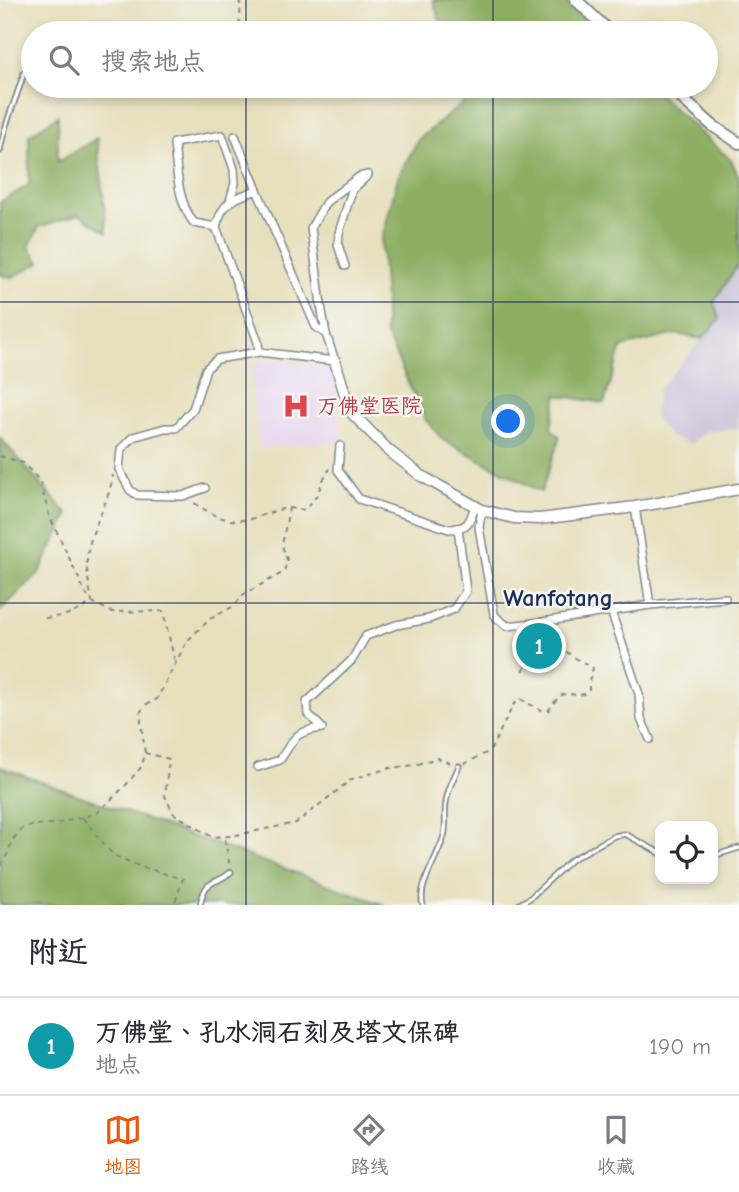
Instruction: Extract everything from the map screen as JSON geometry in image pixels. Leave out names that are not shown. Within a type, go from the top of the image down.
[{"type":"main road","points":[[576,0],[598,21]]},
{"type":"main road","points":[[682,98],[738,144]]},
{"type":"street","points":[[216,227],[194,223],[188,216],[178,179],[174,143],[222,135],[234,169],[235,183],[230,201],[219,215],[216,227],[260,352]]},
{"type":"street","points":[[235,136],[316,327],[326,334]]},
{"type":"street","points":[[345,266],[338,245],[339,233],[352,190],[368,175],[359,177],[326,202],[311,228],[326,334],[350,411],[404,464],[420,475],[479,508],[514,518],[540,519],[635,507],[739,489]]},
{"type":"street","points":[[230,201],[257,190]]},
{"type":"street","points":[[205,488],[183,496],[137,495],[130,490],[119,469],[121,449],[133,437],[165,428],[176,428],[193,409],[206,369],[218,359],[260,352],[335,362]]},
{"type":"street","points":[[340,446],[338,470],[359,499],[440,527],[458,528],[469,523],[479,508]]},
{"type":"street","points":[[635,507],[650,605]]},
{"type":"street","points":[[479,508],[479,527],[494,614],[507,626],[725,597]]},
{"type":"street","points":[[258,767],[280,760],[295,736],[307,730],[321,728],[309,714],[307,702],[352,660],[366,636],[396,625],[429,619],[454,609],[466,591],[458,528]]},
{"type":"street","points":[[611,611],[639,694],[640,719],[650,739]]},
{"type":"lane","points":[[0,150],[3,132],[21,85]]},
{"type":"lane","points":[[423,905],[421,899],[425,885],[444,835],[448,791],[459,766]]},
{"type":"lane","points":[[518,905],[530,898],[571,860],[614,836],[625,834],[655,850]]},
{"type":"lane","points":[[718,854],[739,848]]},
{"type":"lane","points":[[200,905],[204,891],[210,883],[224,879],[231,872]]},
{"type":"path","points":[[239,0],[242,7],[240,21]]},
{"type":"path","points":[[0,456],[23,463],[40,481],[49,515],[92,602],[112,612],[163,611],[176,663]]},
{"type":"path","points":[[92,602],[87,560],[91,541],[111,487],[113,472],[119,469]]},
{"type":"path","points":[[183,496],[228,521],[243,521],[277,509],[302,510],[316,498],[327,471],[338,470]]},
{"type":"path","points":[[0,866],[20,829],[96,814],[142,766],[145,753],[141,713],[145,705],[157,699],[187,641],[211,619],[233,606],[244,594],[284,572],[287,560],[282,545],[289,508]]},
{"type":"path","points":[[45,618],[79,612],[92,602]]},
{"type":"path","points":[[539,622],[543,648]]},
{"type":"path","points":[[145,753],[169,759],[165,796],[173,813],[212,837],[296,822],[352,779],[437,758],[459,766],[490,751],[514,704],[521,699],[540,710],[549,710],[557,697],[564,694],[583,695],[589,692],[593,668],[556,646],[534,652],[523,671]]},
{"type":"path","points":[[83,817],[113,855],[183,880],[174,905]]},
{"type":"path","points":[[225,836],[231,872]]},
{"type":"shaded area","points":[[739,263],[739,429],[707,431],[690,444],[670,437],[654,416],[658,390],[720,319],[714,303]]},
{"type":"shaded area","name":"万佛堂医院","points":[[260,358],[333,369],[342,441],[259,447],[251,371]]},
{"type":"green space","points":[[433,0],[564,0],[584,21],[440,21]]},
{"type":"green space","points":[[469,98],[662,98],[731,160],[739,177],[739,263],[714,302],[720,319],[702,339],[676,334],[622,347],[604,403],[557,395],[551,428],[560,437],[541,492],[443,440],[425,419],[385,332],[381,242],[398,177],[418,140]]},
{"type":"green space","points":[[58,116],[58,162],[97,138],[107,232],[79,214],[39,227],[29,247],[40,262],[13,277],[0,275],[0,202],[29,185],[29,135]]},
{"type":"green space","points":[[0,438],[68,515],[39,573],[0,611]]},
{"type":"green space","points":[[0,767],[385,905],[0,905]]},
{"type":"place","name":"万佛堂医院","points":[[296,406]]},
{"type":"place","name":"万佛堂、孔水洞石刻及塔文保碑","points":[[539,646]]},
{"type":"district","name":"Wanfotang","points":[[558,598]]}]
